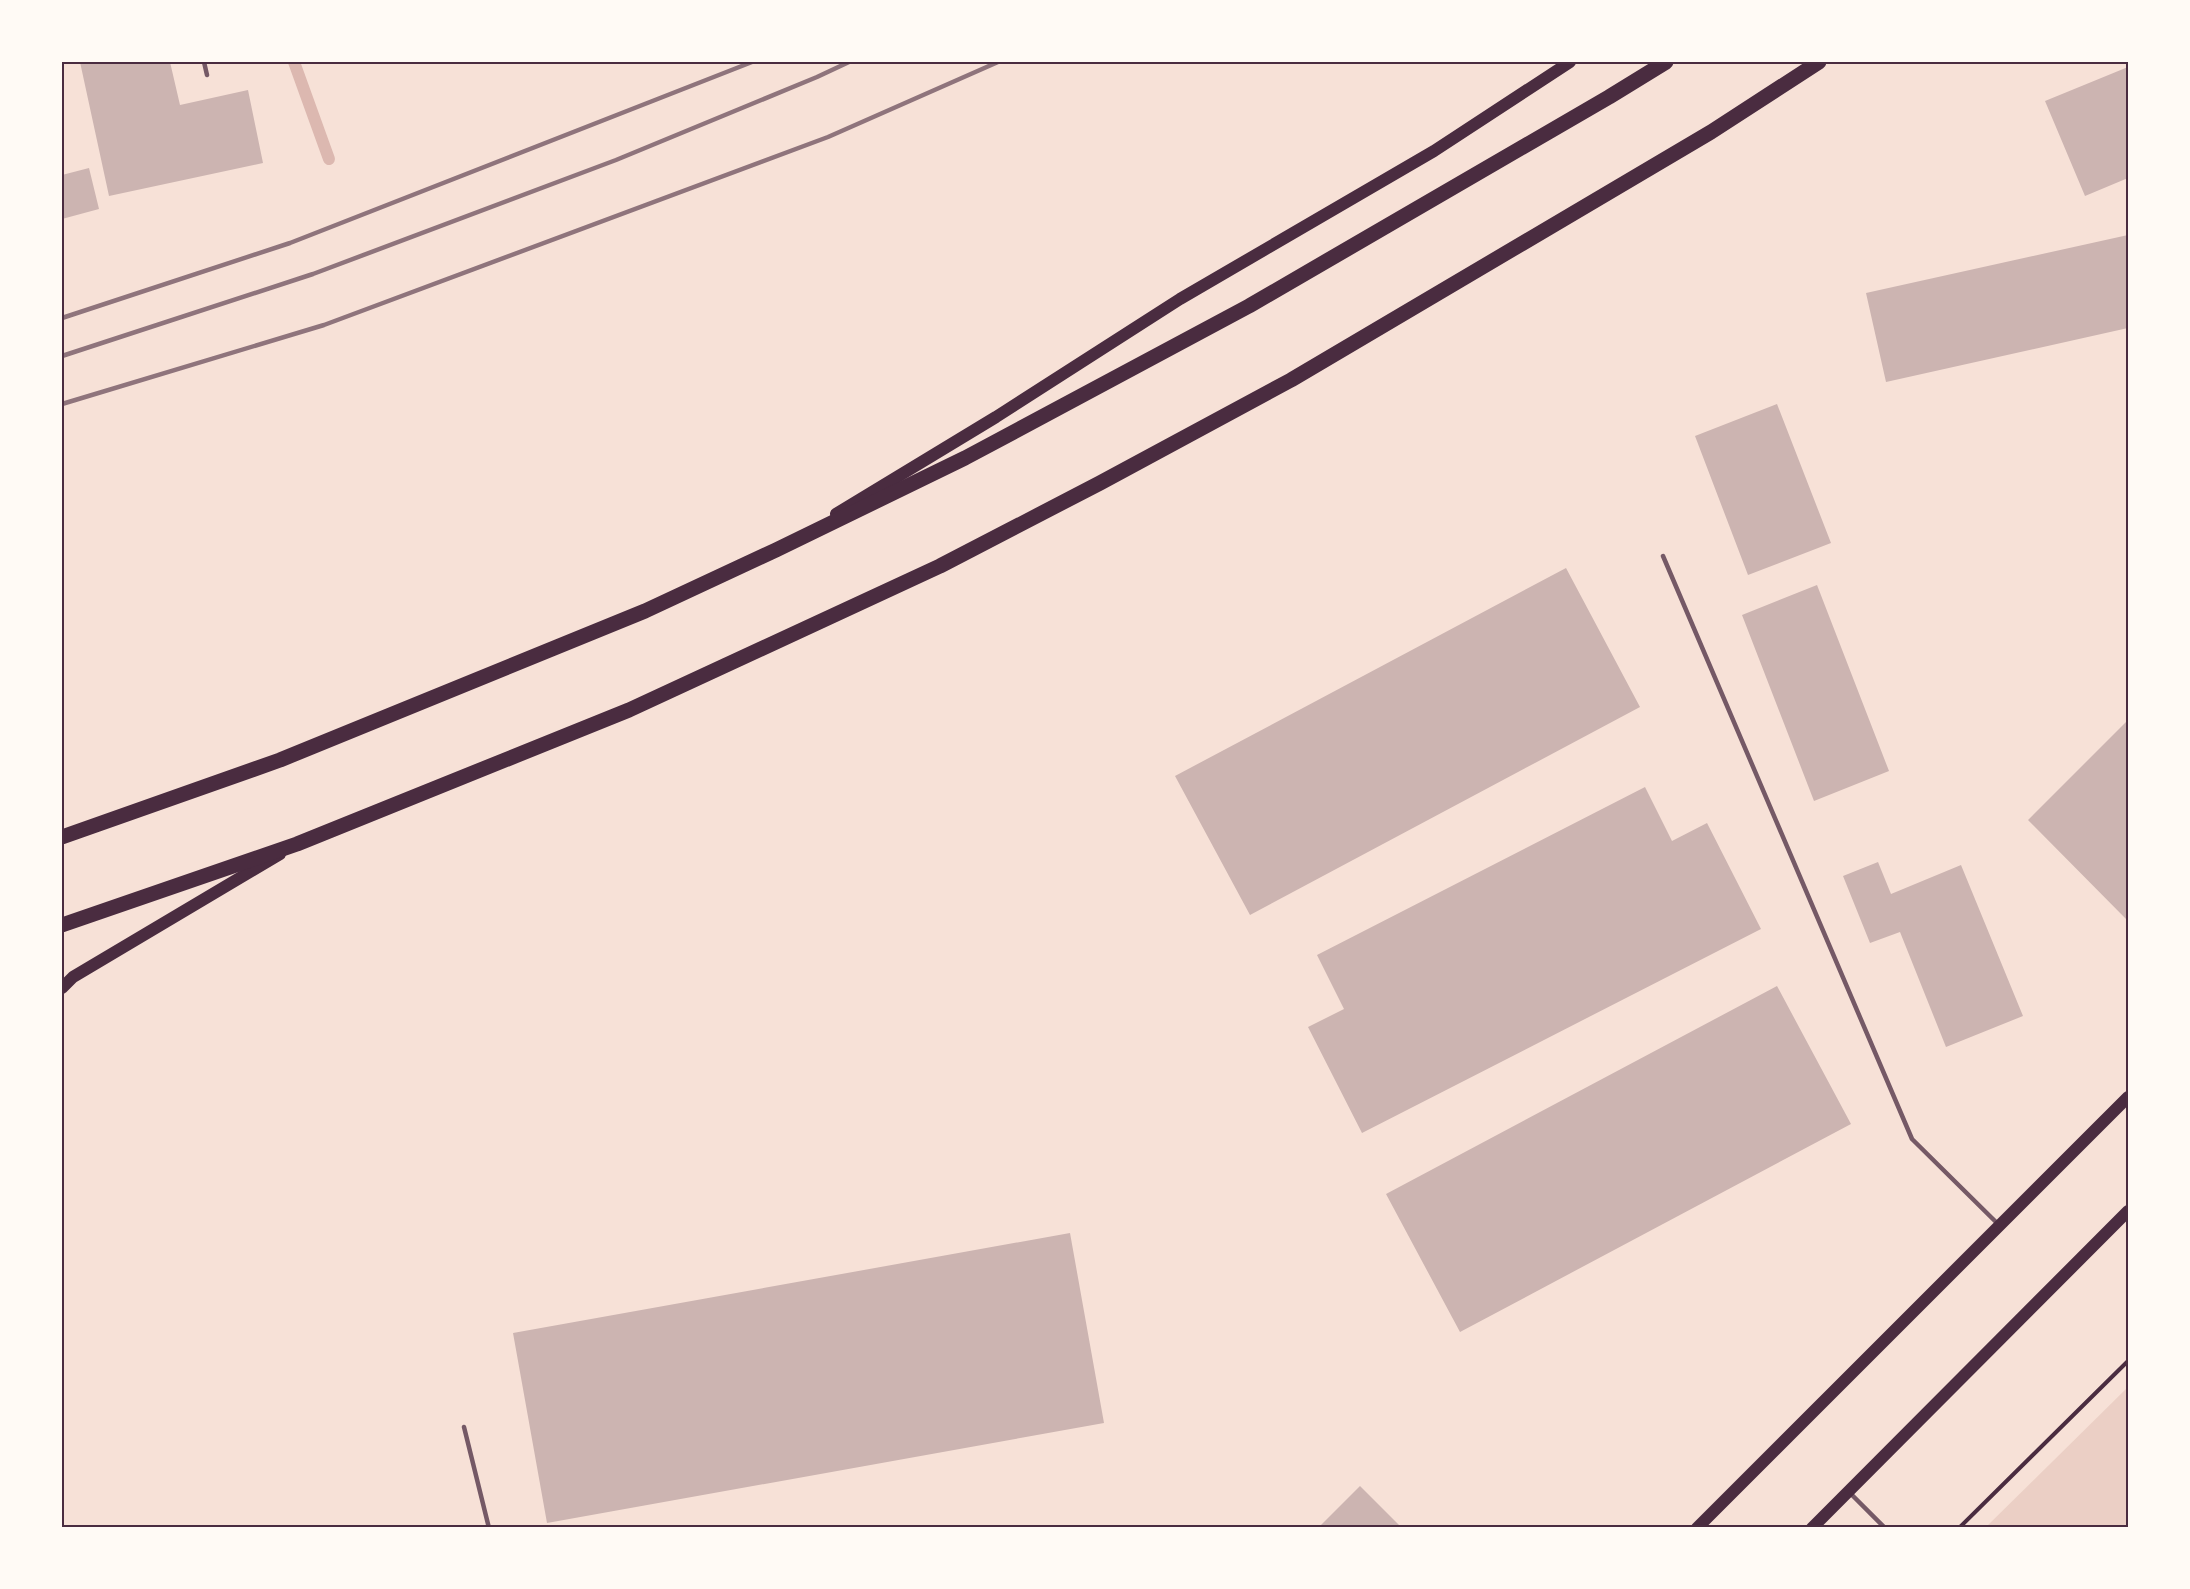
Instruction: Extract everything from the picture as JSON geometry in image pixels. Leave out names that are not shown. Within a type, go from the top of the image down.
[{"type":"main road","points":[[776,550],[996,417],[1180,299],[1434,151],[1570,62]]},
{"type":"main road","points":[[62,837],[280,760],[645,610],[776,550],[965,458],[1249,306],[1666,62]]},
{"type":"main road","points":[[62,925],[297,844],[628,710],[940,566],[1291,380],[1711,132],[1819,62]]},
{"type":"main road","points":[[62,988],[73,977],[297,844]]},
{"type":"main road","points":[[1697,1527],[2128,1097]]},
{"type":"main road","points":[[1812,1527],[2128,1211]]},
{"type":"lane","points":[[204,62],[207,75]]},
{"type":"lane","points":[[1663,556],[1912,1139],[1999,1226]]},
{"type":"lane","points":[[464,1427],[489,1527]]},
{"type":"lane","points":[[1848,1491],[1885,1527]]},
{"type":"path","points":[[1959,1527],[2128,1361]]},
{"type":"shaded area","points":[[2128,1387],[2128,1527],[1986,1527]]},
{"type":"building","points":[[80,62],[170,62],[180,105],[248,90],[263,163],[109,196]]},
{"type":"building","points":[[2128,67],[2128,178],[2085,196],[2045,101]]},
{"type":"building","points":[[89,168],[99,209],[62,219],[62,175]]},
{"type":"building","points":[[2128,235],[2128,328],[1886,382],[1866,293]]},
{"type":"building","points":[[1777,404],[1831,543],[1748,575],[1695,436]]},
{"type":"building","points":[[1566,568],[1640,707],[1250,915],[1175,776]]},
{"type":"building","points":[[1817,585],[1889,771],[1814,801],[1742,615]]},
{"type":"building","points":[[2128,720],[2128,921],[2028,820]]},
{"type":"building","points":[[1645,787],[1672,841],[1707,823],[1761,929],[1362,1133],[1308,1027],[1344,1009],[1317,955]]},
{"type":"building","points":[[1878,862],[1891,894],[1961,865],[2023,1016],[1946,1047],[1900,932],[1870,943],[1843,876]]},
{"type":"building","points":[[1777,986],[1851,1124],[1460,1332],[1386,1194]]},
{"type":"building","points":[[1070,1233],[1104,1423],[547,1523],[513,1333]]},
{"type":"building","points":[[1360,1486],[1402,1528],[1318,1528]]},
{"type":"waterway","points":[[294,62],[329,159]]},
{"type":"railway","points":[[62,318],[290,243],[752,62]]},
{"type":"railway","points":[[62,356],[313,274],[616,160],[849,62]]},
{"type":"railway","points":[[62,404],[324,325],[828,137],[998,62]]}]
